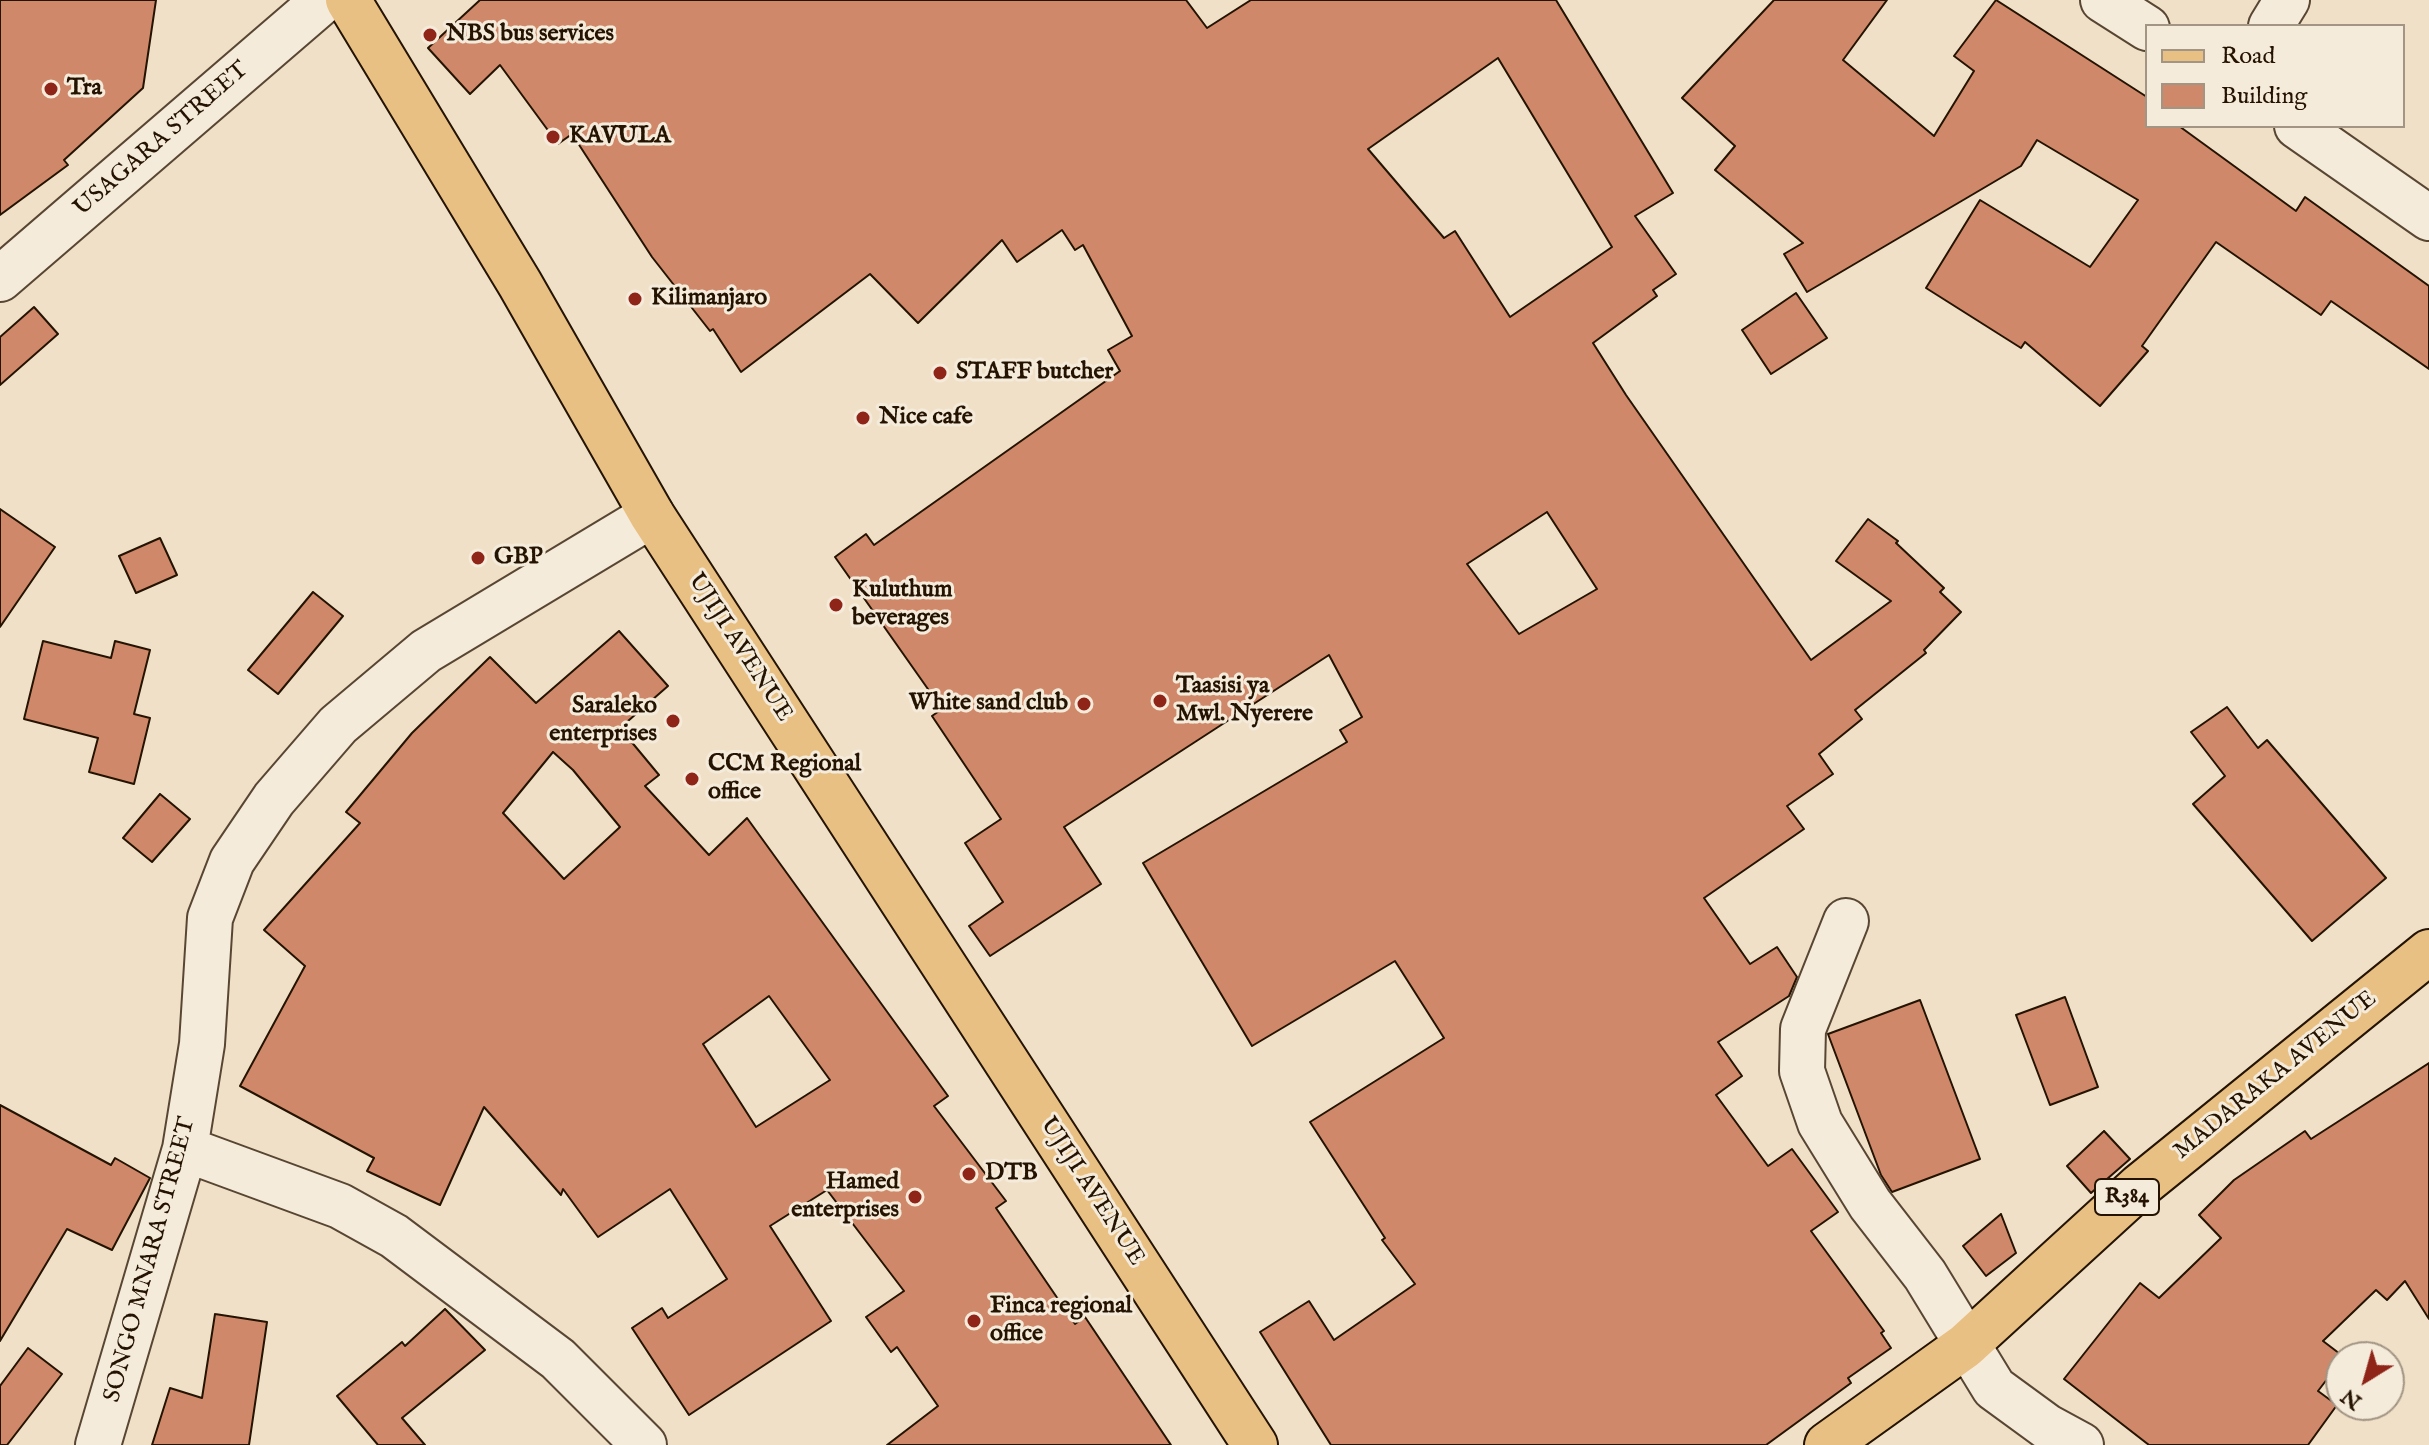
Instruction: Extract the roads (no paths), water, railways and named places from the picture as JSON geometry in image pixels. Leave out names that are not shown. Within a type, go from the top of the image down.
[{"type":"main road","name":"UJIJI AVENUE","points":[[348,0],[520,284],[652,515],[1255,1445]]},
{"type":"main road","name":"MADARAKA AVENUE","points":[[1827,1445],[1965,1346],[2140,1186],[2429,952]]},
{"type":"street","name":"USAGARA STREET","points":[[0,279],[324,0]]},
{"type":"street","points":[[2103,0],[2145,27]]},
{"type":"street","points":[[2272,24],[2287,0]]},
{"type":"street","points":[[2300,128],[2429,218]]},
{"type":"street","name":"SONGO MNARA STREET","points":[[98,1445],[185,1149],[202,1044],[210,918],[232,861],[274,799],[338,725],[426,651],[652,515]]},
{"type":"street","points":[[1846,921],[1803,1029],[1802,1071],[1820,1123],[1870,1204],[1925,1275],[1965,1346],[1994,1388],[2046,1426],[2081,1445]]},
{"type":"street","points":[[185,1149],[340,1206],[394,1236],[558,1359],[644,1445]]},
{"type":"place","name":"NBS bus services","points":[[430,35]]},
{"type":"place","name":"Tra","points":[[51,89]]},
{"type":"place","name":"KAVULA","points":[[553,137]]},
{"type":"place","name":"Kilimanjaro","points":[[635,299]]},
{"type":"place","name":"STAFF butcher","points":[[940,373]]},
{"type":"place","name":"Nice cafe","points":[[863,418]]},
{"type":"place","name":"GBP","points":[[478,558]]},
{"type":"place","name":"Kuluthum beverages","points":[[836,605]]},
{"type":"place","name":"Taasisi ya Mwl. Nyerere","points":[[1160,701]]},
{"type":"place","name":"White sand club","points":[[1084,704]]},
{"type":"place","name":"Saraleko enterprises","points":[[673,721]]},
{"type":"place","name":"CCM Regional office","points":[[692,779]]},
{"type":"place","name":"DTB","points":[[969,1174]]},
{"type":"place","name":"Hamed enterprises","points":[[915,1197]]},
{"type":"place","name":"Finca regional office","points":[[974,1321]]}]
